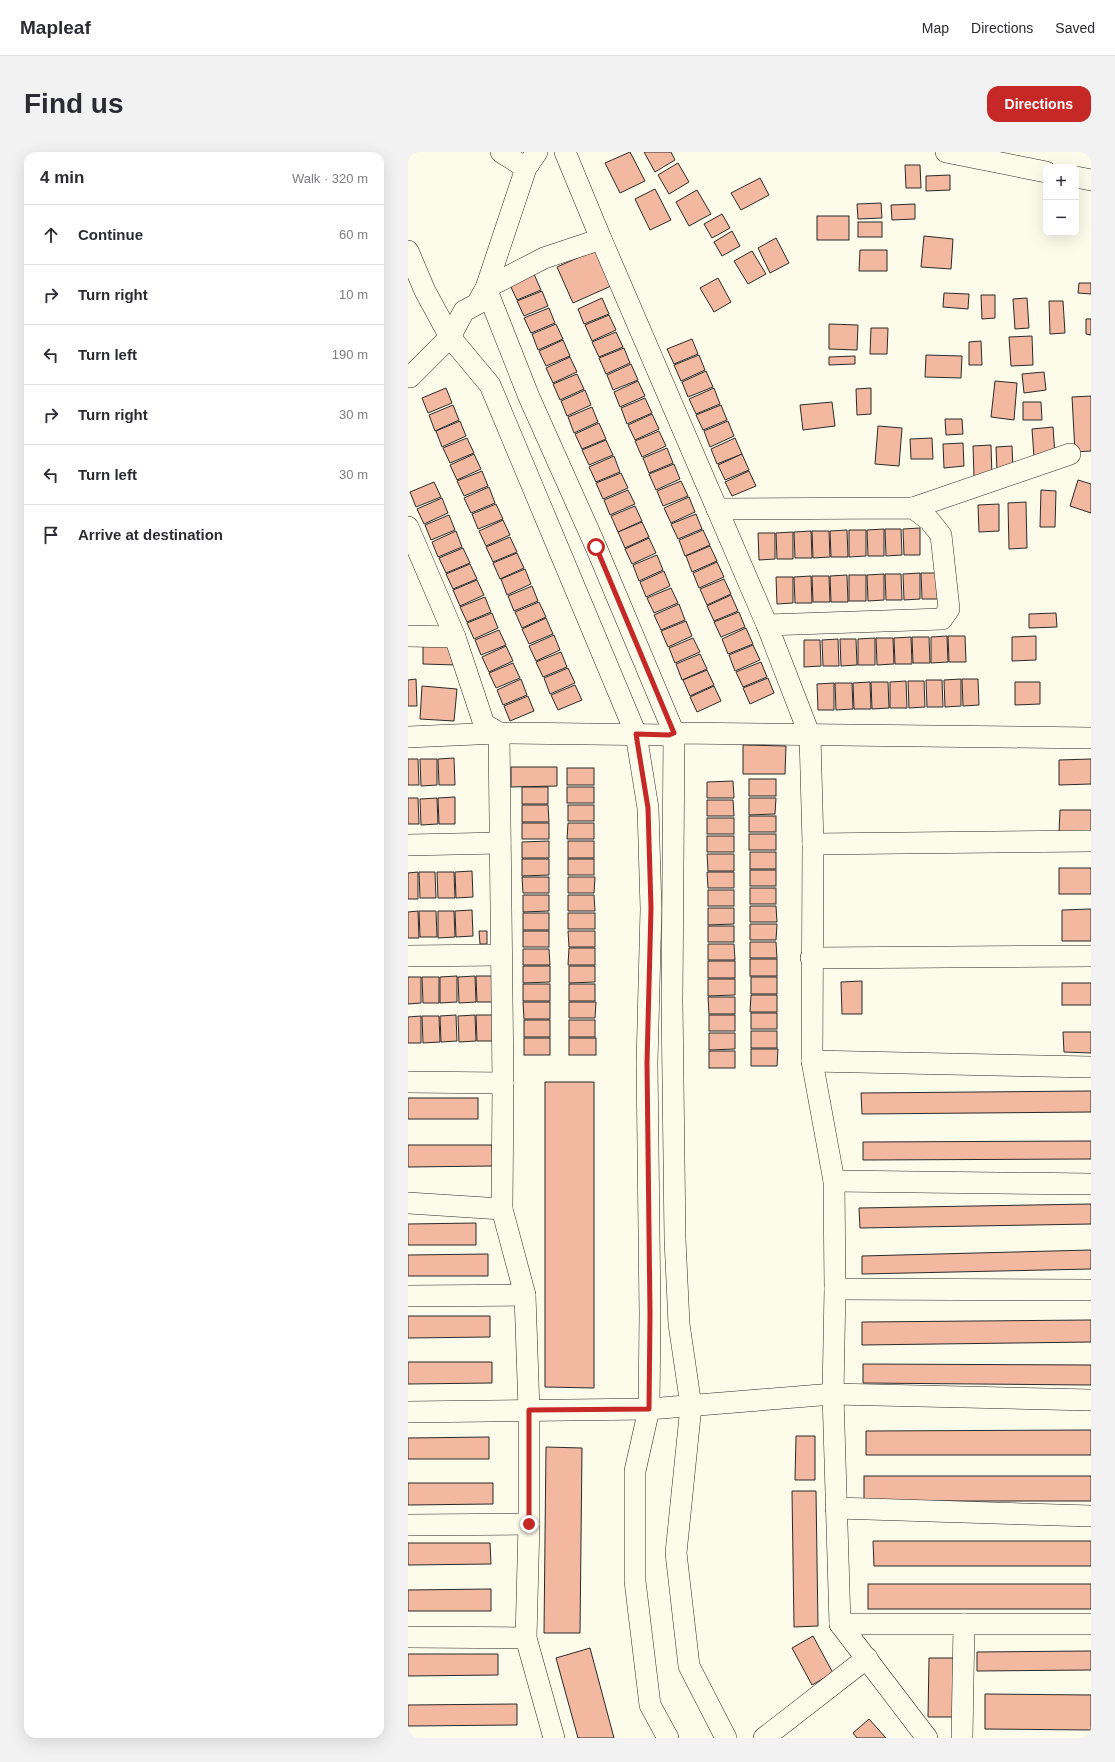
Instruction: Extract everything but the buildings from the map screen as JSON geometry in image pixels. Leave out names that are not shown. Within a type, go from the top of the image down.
[{"type":"street","points":[[409,377],[450,337],[476,301],[531,160],[501,152]]},
{"type":"street","points":[[565,152],[767,625],[810,736],[813,844],[812,1061],[834,1182],[835,1289],[832,1394],[840,1624],[927,1738]]},
{"type":"street","points":[[946,152],[1043,171]]},
{"type":"street","points":[[1079,178],[1091,180]]},
{"type":"street","points":[[476,301],[544,258],[601,239]]},
{"type":"street","points":[[408,252],[425,291],[450,337],[490,386],[636,734],[648,808],[651,908],[647,1063],[650,1314],[649,1409],[635,1471],[635,1581],[650,1705],[668,1738]]},
{"type":"street","points":[[476,301],[529,397],[596,547],[667,734],[678,1324],[691,1406],[676,1553],[689,1666],[726,1738]]},
{"type":"street","points":[[717,509],[913,508],[1070,454]]},
{"type":"street","points":[[767,625],[942,619],[950,609],[941,535],[929,520],[913,508]]},
{"type":"street","points":[[408,527],[455,637],[484,724],[499,733]]},
{"type":"street","points":[[408,636],[455,637]]},
{"type":"street","points":[[499,733],[503,1083],[502,1209],[525,1295],[529,1410],[529,1524],[526,1638],[554,1738]]},
{"type":"street","points":[[408,737],[499,733],[1091,738]]},
{"type":"street","points":[[813,844],[1091,841]]},
{"type":"street","points":[[408,844],[500,843]]},
{"type":"street","points":[[408,956],[501,955]]},
{"type":"street","points":[[812,958],[1091,956]]},
{"type":"street","points":[[812,1061],[1091,1067]]},
{"type":"street","points":[[408,1082],[503,1083]]},
{"type":"street","points":[[834,1182],[1091,1184]]},
{"type":"street","points":[[408,1203],[502,1209]]},
{"type":"street","points":[[835,1289],[1091,1290]]},
{"type":"street","points":[[408,1296],[525,1295]]},
{"type":"street","points":[[408,1412],[649,1409],[832,1394],[1091,1400]]},
{"type":"street","points":[[836,1508],[1091,1516]]},
{"type":"street","points":[[408,1525],[529,1524]]},
{"type":"street","points":[[840,1624],[1091,1624]]},
{"type":"street","points":[[962,1738],[964,1624]]},
{"type":"street","points":[[408,1637],[526,1638]]},
{"type":"street","points":[[764,1738],[867,1658]]},
{"type":"route","points":[[529,1524],[529,1410],[649,1409],[650,1314],[647,1063],[651,908],[648,808],[636,734],[669,735],[674,733],[596,547]]}]
